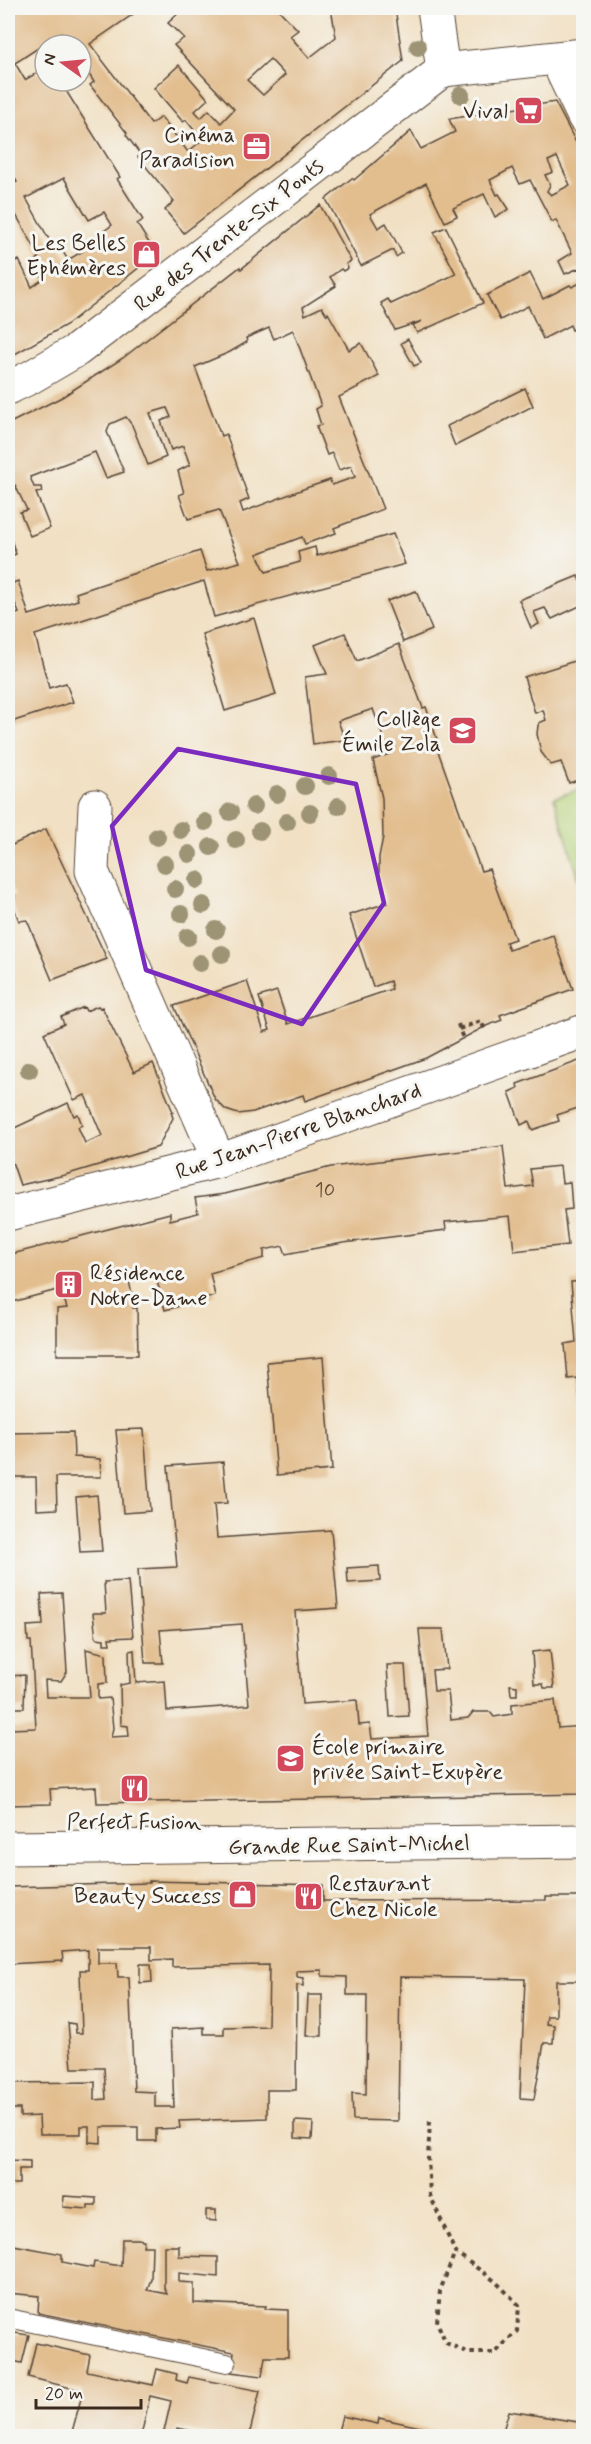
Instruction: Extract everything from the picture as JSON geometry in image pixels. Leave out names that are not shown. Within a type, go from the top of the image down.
[{"type":"street","points":[[434,8],[442,70],[573,57]]},
{"type":"street","points":[[573,57],[563,73],[584,117]]},
{"type":"street","name":"Rue des Trente-Six Ponts","points":[[8,388],[77,350],[442,70]]},
{"type":"street","points":[[95,806],[92,871],[219,1161]]},
{"type":"street","name":"Rue Jean-Pierre Blanchard","points":[[8,1214],[219,1161],[584,1031]]},
{"type":"street","name":"Grande Rue Saint-Michel","points":[[8,1848],[584,1841]]},
{"type":"lane","points":[[8,2318],[227,2363]]},
{"type":"path","points":[[458,1024],[462,1035]]},
{"type":"path","points":[[430,2121],[428,2157],[430,2195],[455,2252],[495,2281],[519,2305],[517,2331],[495,2353],[469,2353],[446,2343],[437,2322],[440,2291],[455,2252]]},
{"type":"highlighted area","points":[[178,749],[356,784],[384,903],[302,1024],[146,970],[112,826]]},
{"type":"green space","points":[[583,788],[583,878],[579,879],[554,798]]},
{"type":"building","points":[[8,8],[142,8],[93,42],[93,33],[33,33],[33,51],[15,63],[25,80],[33,75],[33,93],[68,93],[120,177],[117,179],[143,220],[137,224],[156,254],[68,324],[8,358],[8,265],[19,260],[32,287],[43,279],[36,263],[39,255],[8,201],[8,187],[17,182],[8,165]],"holes":[[[64,178],[89,220],[104,212],[112,225],[81,248],[83,251],[68,260],[60,247],[55,250],[26,198]]]},
{"type":"building","points":[[184,8],[277,8],[298,30],[290,36],[309,58],[336,37],[331,8],[395,8],[403,61],[184,233],[165,210],[174,201],[138,157],[141,155],[126,135],[127,133],[93,89],[93,48],[151,124],[161,117],[188,152],[202,140],[186,120],[183,122],[154,88],[179,65],[208,99],[195,111],[201,118],[209,110],[221,123],[234,109],[174,45],[184,38],[168,23]],"holes":[[[270,59],[285,75],[263,95],[247,80]]]},
{"type":"building","points":[[555,102],[584,158],[584,276],[579,268],[565,274],[559,261],[572,253],[556,220],[552,222],[530,180],[520,184],[512,168],[490,180],[497,195],[499,194],[509,209],[495,217],[484,194],[453,208],[457,216],[445,222],[426,183],[370,214],[378,228],[386,223],[402,253],[396,257],[393,250],[361,266],[326,199],[352,178],[354,180],[411,131],[421,149],[455,132],[449,119]],"holes":[[[557,157],[570,185],[551,195],[547,191],[550,185],[545,175],[553,172],[548,161]]]},
{"type":"building","points":[[320,205],[351,261],[346,264],[348,268],[343,271],[341,269],[330,277],[336,286],[303,307],[305,315],[322,307],[327,315],[328,313],[349,350],[361,343],[379,376],[339,397],[383,509],[334,528],[336,533],[305,544],[302,537],[257,554],[266,572],[300,562],[298,552],[315,547],[317,556],[393,534],[405,564],[214,617],[204,581],[35,635],[49,688],[66,683],[73,702],[11,722],[8,713],[8,617],[19,613],[8,585],[18,581],[29,615],[78,600],[76,593],[200,551],[207,571],[240,562],[219,510],[188,519],[179,495],[184,493],[178,471],[190,465],[183,446],[171,450],[161,421],[171,417],[167,408],[150,413],[166,457],[148,465],[132,425],[126,417],[110,424],[107,432],[124,472],[106,478],[95,452],[30,477],[34,487],[41,487],[42,492],[36,493],[50,528],[30,536],[20,512],[27,510],[15,485],[8,489],[8,424],[62,397],[123,358],[240,267],[241,269]],"holes":[[[269,328],[274,339],[293,330],[321,406],[316,409],[321,425],[316,426],[327,455],[332,453],[339,470],[351,466],[355,477],[332,485],[330,480],[243,512],[240,503],[249,499],[226,434],[221,436],[195,367],[230,352],[247,342],[246,338]]]},
{"type":"building","points":[[446,227],[483,303],[417,333],[413,325],[422,321],[395,330],[381,303],[388,299],[391,304],[456,274],[434,232]]},
{"type":"building","points":[[530,273],[543,299],[570,285],[572,287],[584,281],[584,325],[572,330],[570,325],[543,339],[528,306],[500,320],[487,295]]},
{"type":"building","points":[[408,339],[421,363],[414,366],[401,343]]},
{"type":"building","points":[[525,388],[533,406],[455,446],[447,426]]},
{"type":"building","points":[[8,531],[16,554],[8,557]]},
{"type":"building","points":[[578,576],[584,588],[584,604],[552,619],[545,608],[534,612],[539,624],[531,628],[519,600]]},
{"type":"building","points":[[416,591],[432,630],[403,642],[387,601]]},
{"type":"building","points":[[254,618],[276,695],[225,711],[202,634]]},
{"type":"building","points":[[345,633],[357,661],[399,644],[423,708],[426,707],[437,739],[434,740],[481,871],[489,869],[515,939],[506,942],[509,950],[553,935],[573,989],[500,1015],[502,1020],[426,1058],[305,1101],[303,1095],[253,1112],[238,1114],[226,1110],[215,1099],[174,1006],[247,981],[264,1032],[270,1030],[259,997],[277,991],[288,1024],[392,989],[390,981],[373,987],[349,915],[387,903],[379,876],[379,857],[383,837],[382,798],[373,760],[389,754],[373,709],[338,721],[345,740],[313,744],[305,677],[327,674],[315,645]]},
{"type":"building","points":[[584,658],[584,778],[569,783],[561,762],[551,765],[541,752],[537,734],[538,726],[546,720],[543,710],[535,713],[524,677]]},
{"type":"building","points":[[46,829],[107,959],[52,980],[27,920],[19,921],[10,898],[15,896],[8,879],[8,847]]},
{"type":"building","points":[[98,1006],[102,1007],[134,1072],[153,1063],[173,1112],[171,1112],[173,1118],[158,1147],[65,1175],[20,1185],[8,1150],[8,1131],[68,1103],[74,1116],[78,1114],[82,1125],[78,1127],[85,1143],[102,1136],[85,1095],[74,1100],[44,1033],[64,1024],[61,1017],[84,1007],[86,1011]]},
{"type":"building","points":[[584,1059],[584,1106],[557,1115],[559,1121],[532,1130],[529,1121],[521,1125],[509,1092],[518,1088],[517,1084]]},
{"type":"building","points":[[503,1146],[508,1189],[533,1186],[530,1169],[560,1166],[562,1183],[570,1182],[572,1209],[564,1210],[568,1245],[514,1251],[510,1216],[445,1222],[446,1230],[343,1243],[286,1254],[283,1246],[264,1250],[264,1258],[210,1273],[215,1296],[165,1310],[155,1274],[129,1281],[133,1308],[137,1308],[138,1355],[57,1355],[57,1309],[67,1308],[61,1289],[8,1303],[8,1255],[170,1213],[170,1220],[198,1213],[195,1198],[225,1194],[331,1167]]},
{"type":"building","points":[[584,1281],[584,1410],[581,1410],[578,1378],[568,1379],[565,1344],[576,1342],[571,1282]]},
{"type":"building","points":[[323,1357],[332,1470],[277,1475],[267,1362]]},
{"type":"building","points":[[144,1429],[150,1511],[123,1513],[116,1430]]},
{"type":"building","points":[[73,1432],[74,1457],[100,1459],[101,1477],[56,1477],[57,1509],[37,1510],[36,1477],[8,1477],[8,1433]]},
{"type":"building","points":[[223,1462],[227,1503],[214,1504],[217,1538],[331,1530],[338,1608],[295,1611],[302,1704],[357,1700],[359,1725],[370,1724],[372,1739],[428,1736],[419,1629],[443,1629],[447,1669],[432,1670],[434,1691],[448,1691],[451,1720],[468,1718],[473,1712],[490,1712],[494,1717],[512,1714],[512,1704],[555,1700],[558,1728],[584,1726],[584,1794],[97,1803],[96,1787],[50,1789],[51,1804],[8,1805],[8,1721],[10,1721],[10,1729],[36,1728],[31,1641],[28,1641],[27,1626],[43,1625],[41,1594],[62,1593],[67,1672],[61,1681],[45,1680],[46,1697],[90,1697],[86,1649],[106,1654],[107,1683],[98,1684],[98,1699],[110,1698],[113,1728],[111,1737],[129,1736],[128,1726],[121,1725],[120,1685],[130,1683],[129,1651],[134,1650],[136,1683],[165,1681],[167,1711],[249,1705],[242,1624],[160,1630],[163,1663],[145,1663],[138,1569],[177,1567],[168,1466]]},
{"type":"building","points":[[97,1495],[102,1551],[80,1552],[76,1497]]},
{"type":"building","points":[[584,1504],[584,1524],[580,1525],[578,1505]]},
{"type":"building","points":[[379,1566],[380,1581],[348,1583],[347,1568]]},
{"type":"building","points":[[128,1581],[133,1637],[109,1638],[110,1644],[104,1644],[104,1639],[96,1638],[93,1613],[106,1613],[104,1582]]},
{"type":"building","points":[[550,1650],[554,1688],[544,1688],[543,1684],[534,1684],[532,1652]]},
{"type":"building","points":[[387,1665],[405,1665],[409,1716],[390,1717]]},
{"type":"building","points":[[25,1675],[24,1708],[9,1708],[8,1676]]},
{"type":"building","points":[[510,1685],[517,1686],[517,1695],[511,1695]]},
{"type":"building","points":[[149,1881],[323,1885],[323,1901],[546,1900],[546,1897],[584,1897],[584,1981],[556,1981],[556,2016],[547,2016],[546,2024],[554,2025],[553,2043],[544,2043],[534,2099],[520,2098],[525,1979],[400,1977],[398,2121],[353,2120],[352,2093],[366,2094],[367,1995],[347,1995],[347,1977],[322,1976],[322,1970],[297,1971],[297,1977],[303,1978],[303,1986],[297,1985],[296,2090],[267,2090],[267,2118],[179,2121],[180,2128],[156,2129],[156,2141],[138,2141],[138,2127],[101,2127],[101,2143],[89,2142],[89,2126],[81,2126],[81,2134],[40,2134],[39,2116],[20,2117],[20,2109],[8,2109],[8,2083],[95,2082],[95,2100],[106,2099],[104,2068],[72,2068],[68,2023],[75,2024],[76,2033],[82,2033],[80,1970],[88,1970],[88,1950],[62,1952],[63,1961],[8,1964],[8,1887],[149,1883]],"holes":[[[98,1947],[151,1947],[151,1960],[172,1959],[172,1967],[269,1965],[268,2026],[224,2027],[224,2034],[204,2034],[204,2027],[171,2029],[174,2107],[155,2107],[155,2092],[134,2091],[129,1977],[118,1977],[117,1963],[98,1963]]]},
{"type":"building","points":[[140,1964],[151,1964],[152,1982],[140,1983]]},
{"type":"building","points":[[308,1995],[322,1995],[322,2036],[306,2036]]},
{"type":"building","points":[[295,2121],[313,2122],[312,2139],[295,2138]]},
{"type":"building","points":[[8,2160],[30,2161],[30,2169],[19,2169],[19,2184],[8,2184]]},
{"type":"building","points":[[64,2196],[96,2198],[96,2205],[88,2205],[88,2209],[63,2207]]},
{"type":"building","points":[[206,2210],[216,2210],[216,2221],[206,2220]]},
{"type":"building","points":[[122,2239],[144,2240],[143,2246],[152,2246],[151,2279],[147,2290],[167,2294],[164,2287],[164,2246],[179,2246],[179,2256],[218,2257],[218,2277],[179,2273],[179,2282],[194,2283],[194,2303],[266,2306],[265,2309],[288,2310],[288,2357],[265,2357],[262,2376],[231,2372],[234,2352],[38,2313],[39,2296],[8,2293],[8,2244],[62,2254],[62,2262],[93,2268],[94,2262],[121,2266]]},
{"type":"building","points":[[8,2332],[29,2335],[22,2363],[8,2360]]},
{"type":"building","points":[[36,2343],[90,2355],[87,2371],[153,2385],[157,2369],[177,2374],[176,2380],[187,2383],[189,2377],[260,2391],[249,2436],[220,2436],[177,2428],[175,2436],[163,2436],[171,2401],[150,2396],[141,2436],[92,2436],[72,2432],[83,2391],[28,2377]]},
{"type":"building","points":[[509,2411],[584,2423],[584,2436],[502,2434]]},
{"type":"building","points":[[342,2416],[378,2424],[379,2418],[443,2432],[442,2436],[337,2436]]},
{"type":"place","name":"Vival","points":[[529,110]]},
{"type":"place","name":"Cinéma Paradision","points":[[256,147]]},
{"type":"place","name":"Les Belles Ephémères","points":[[147,255]]},
{"type":"place","name":"Collège Émile Zola","points":[[462,731]]},
{"type":"place","name":"Résidence Notre-Dame","points":[[69,1285]]},
{"type":"place","name":"École primaire privée Saint-Exupère","points":[[291,1759]]},
{"type":"place","name":"Perfect Fusion","points":[[134,1789]]},
{"type":"place","name":"Beauty Success","points":[[242,1895]]},
{"type":"place","name":"Restaurant Chez Nicole","points":[[308,1896]]}]
